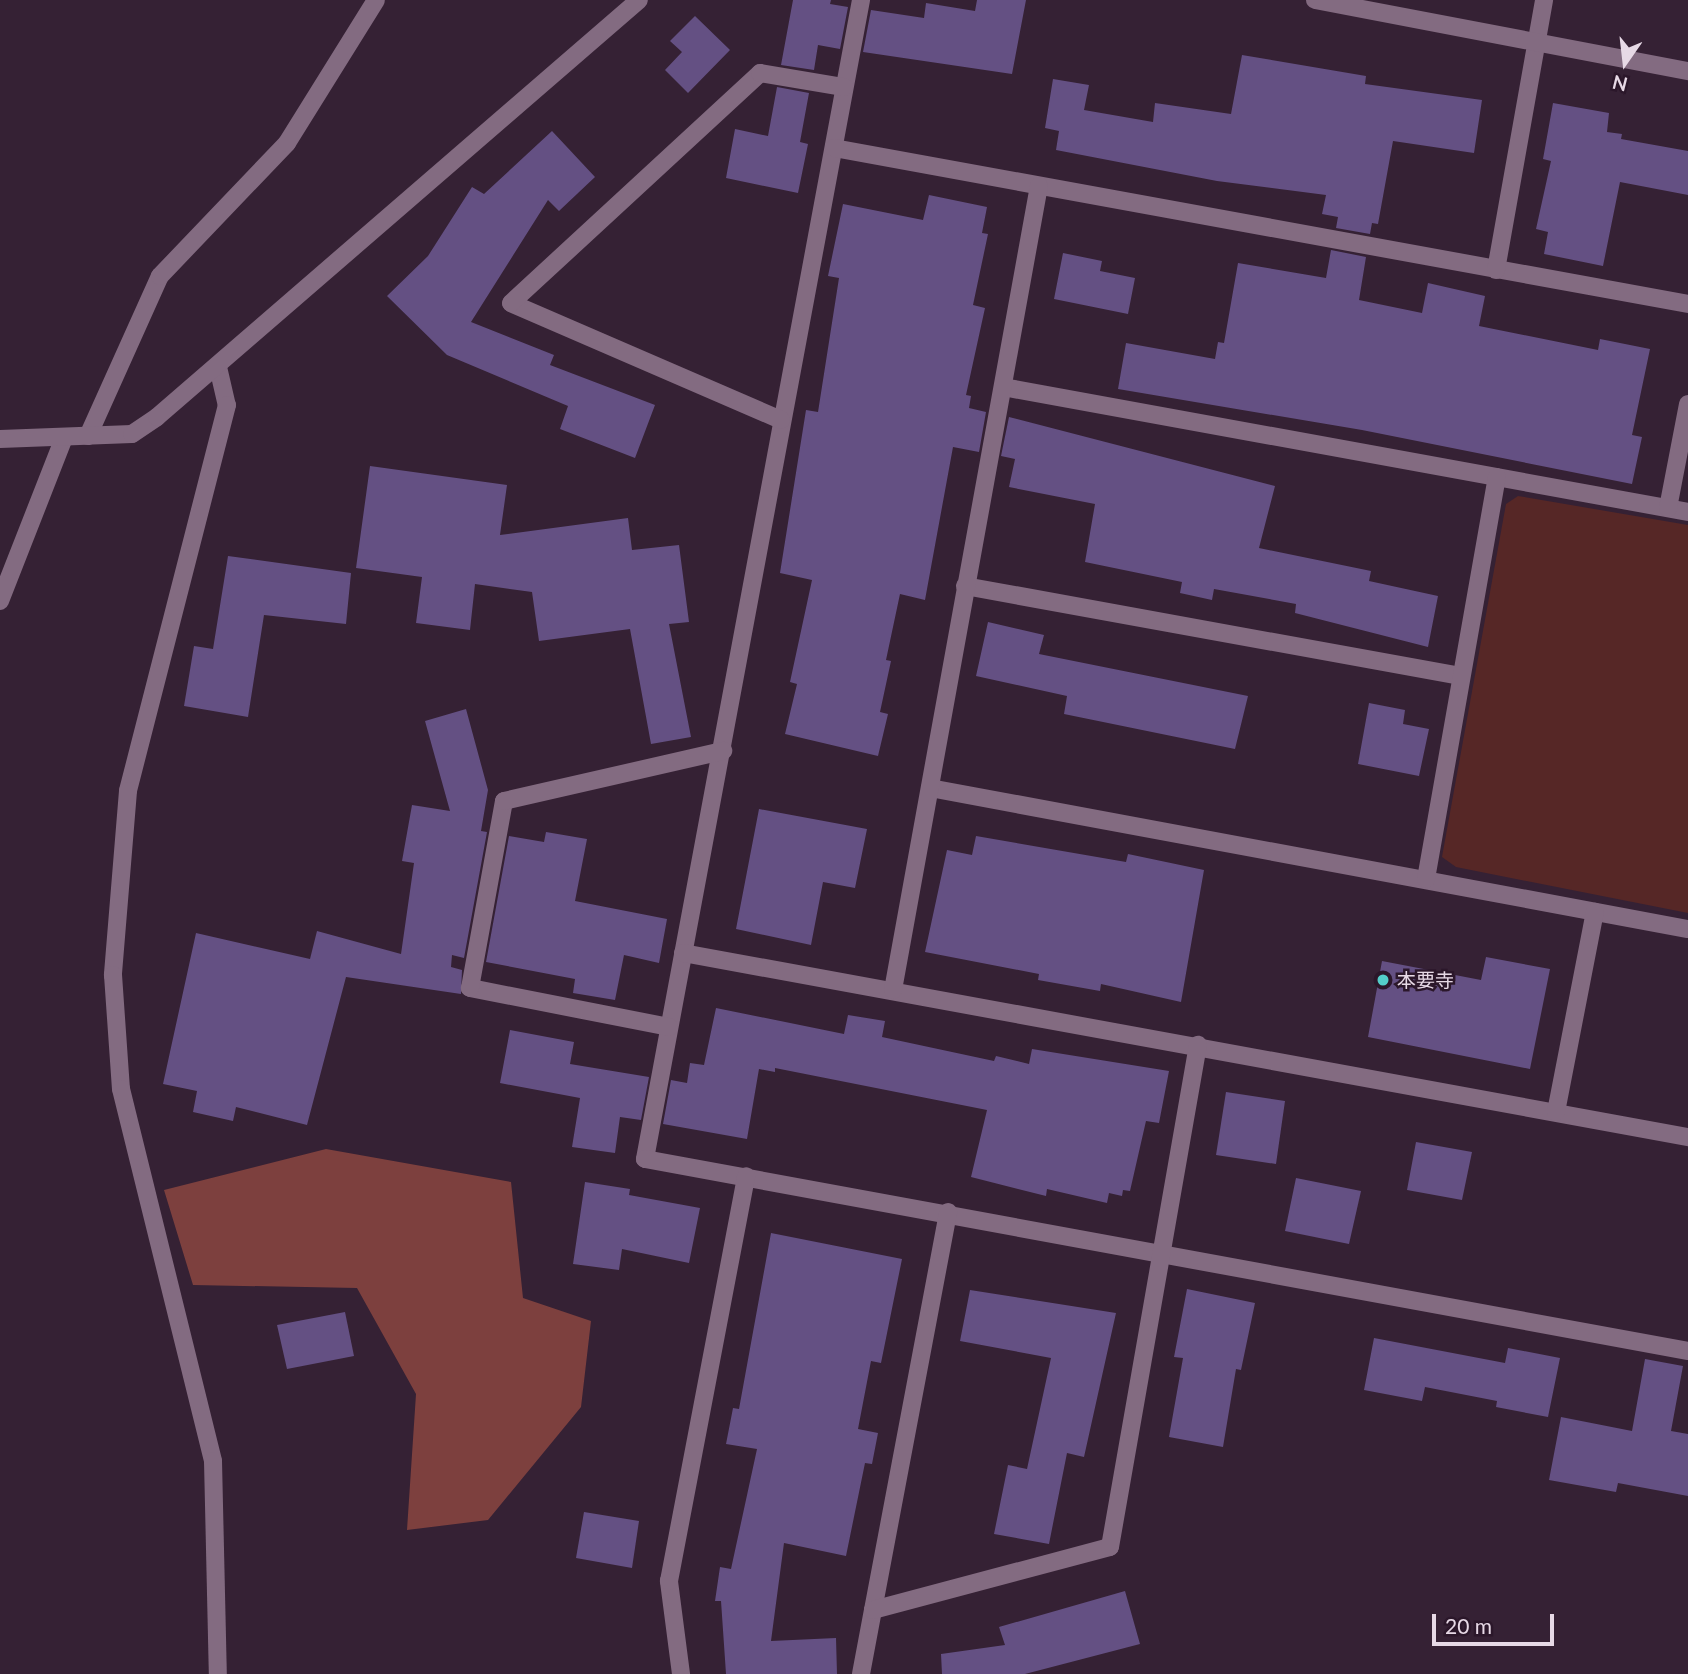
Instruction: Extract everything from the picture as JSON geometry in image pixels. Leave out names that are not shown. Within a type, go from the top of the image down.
[{"type":"street","points":[[88,436],[160,276],[287,143],[376,0]]},
{"type":"street","points":[[0,439],[132,434],[218,367],[639,0]]},
{"type":"street","points":[[861,0],[645,1159],[948,1212],[1688,1351]]},
{"type":"street","points":[[1315,0],[1688,71]]},
{"type":"street","points":[[1496,270],[1544,0]]},
{"type":"street","points":[[781,420],[511,303],[760,73],[844,87]]},
{"type":"street","points":[[834,148],[1688,304]]},
{"type":"street","points":[[893,990],[1039,186]]},
{"type":"street","points":[[218,367],[227,405],[128,791],[113,975],[121,1089],[213,1461],[218,1674]]},
{"type":"street","points":[[1003,387],[1688,512]]},
{"type":"street","points":[[1668,508],[1688,404]]},
{"type":"street","points":[[0,601],[64,438]]},
{"type":"street","points":[[1426,879],[1497,477]]},
{"type":"street","points":[[965,586],[1460,676]]},
{"type":"street","points":[[669,1027],[470,988],[504,801],[723,751]]},
{"type":"street","points":[[930,788],[1688,929]]},
{"type":"street","points":[[1556,1112],[1595,912]]},
{"type":"street","points":[[683,953],[1198,1045],[1688,1137]]},
{"type":"street","points":[[873,1610],[1110,1547],[1198,1045]]},
{"type":"street","points":[[681,1674],[669,1581],[746,1176]]},
{"type":"street","points":[[861,1674],[948,1212]]},
{"type":"shaded area","points":[[1518,496],[1688,525],[1688,913],[1456,867],[1442,857],[1506,504]]},
{"type":"shaded area","points":[[326,1149],[511,1182],[523,1298],[591,1321],[581,1407],[488,1520],[407,1530],[416,1394],[357,1288],[193,1285],[164,1190]]},
{"type":"building","points":[[793,0],[831,0],[830,4],[848,7],[840,49],[818,45],[814,70],[781,65]]},
{"type":"building","points":[[977,0],[1026,0],[1012,74],[863,52],[871,10],[924,18],[926,3],[975,11]]},
{"type":"building","points":[[695,16],[730,50],[688,93],[665,70],[682,52],[670,41]]},
{"type":"building","points":[[1242,55],[1366,76],[1365,84],[1482,100],[1474,153],[1393,141],[1378,224],[1372,223],[1370,234],[1336,228],[1338,217],[1322,214],[1326,195],[1217,181],[1056,150],[1059,131],[1045,128],[1053,79],[1089,85],[1084,110],[1153,122],[1155,103],[1231,114]]},
{"type":"building","points":[[777,87],[809,93],[800,142],[808,144],[798,193],[726,178],[735,129],[768,136]]},
{"type":"building","points":[[1553,103],[1609,113],[1607,132],[1622,134],[1621,139],[1688,151],[1688,195],[1620,182],[1603,266],[1544,254],[1548,232],[1536,229],[1551,161],[1543,159]]},
{"type":"building","points":[[552,131],[595,177],[559,211],[548,200],[471,322],[554,355],[550,365],[655,405],[635,458],[560,429],[568,406],[447,355],[387,296],[428,256],[472,187],[484,194]]},
{"type":"building","points":[[929,195],[987,207],[982,233],[988,234],[973,305],[985,308],[966,395],[971,396],[969,408],[986,412],[979,452],[953,447],[925,600],[900,594],[886,660],[891,661],[880,712],[888,714],[878,756],[785,734],[797,684],[790,682],[812,580],[780,573],[806,410],[818,412],[839,278],[828,276],[843,204],[923,220]]},
{"type":"building","points":[[1331,250],[1366,257],[1359,300],[1422,313],[1428,283],[1485,296],[1479,326],[1598,350],[1600,339],[1650,349],[1632,435],[1642,437],[1632,484],[1362,430],[1118,389],[1126,343],[1215,359],[1218,342],[1224,343],[1238,263],[1326,278]]},
{"type":"building","points":[[1063,253],[1102,261],[1100,271],[1135,278],[1128,314],[1054,299]]},
{"type":"building","points":[[1009,417],[1275,486],[1259,548],[1371,571],[1369,581],[1438,596],[1428,647],[1295,613],[1296,604],[1214,589],[1212,600],[1180,593],[1182,582],[1085,562],[1095,504],[1009,487],[1015,459],[1001,456]]},
{"type":"building","points":[[370,466],[507,485],[500,535],[628,518],[632,550],[679,545],[689,622],[669,624],[691,737],[651,744],[630,629],[539,641],[532,592],[475,584],[470,630],[416,623],[422,577],[356,568]]},
{"type":"building","points":[[228,556],[351,573],[346,624],[264,615],[248,717],[184,706],[194,646],[213,649]]},
{"type":"building","points":[[988,622],[1044,635],[1039,654],[1248,696],[1235,749],[1064,714],[1067,696],[976,676]]},
{"type":"building","points":[[1369,703],[1405,710],[1403,724],[1429,729],[1419,776],[1358,764]]},
{"type":"building","points":[[466,709],[488,790],[481,831],[487,832],[464,958],[452,955],[451,967],[462,970],[461,994],[346,977],[307,1125],[236,1107],[233,1121],[193,1112],[197,1091],[163,1084],[196,933],[310,959],[317,931],[401,954],[414,863],[402,861],[412,805],[450,811],[425,721]]},
{"type":"building","points":[[759,809],[867,829],[855,888],[823,882],[811,945],[736,929]]},
{"type":"building","points":[[546,832],[587,839],[575,901],[667,919],[659,963],[624,955],[615,1000],[573,993],[575,979],[486,962],[509,836],[544,842]]},
{"type":"building","points":[[976,836],[1126,862],[1128,854],[1204,870],[1181,1002],[1101,984],[1100,991],[1038,980],[1039,974],[925,952],[947,850],[972,855]]},
{"type":"building","points":[[1486,957],[1550,969],[1530,1069],[1368,1037],[1382,961],[1481,980]]},
{"type":"building","points":[[716,1008],[844,1034],[848,1015],[885,1021],[882,1037],[994,1061],[996,1056],[1029,1064],[1032,1049],[1169,1071],[1159,1123],[1146,1121],[1130,1191],[1123,1190],[1122,1196],[1109,1193],[1107,1203],[1047,1189],[1046,1196],[971,1177],[987,1110],[775,1068],[775,1072],[759,1069],[747,1139],[663,1124],[671,1080],[687,1083],[690,1063],[704,1065]]},
{"type":"building","points":[[510,1030],[574,1042],[570,1064],[649,1077],[641,1120],[620,1117],[615,1153],[572,1147],[580,1098],[500,1083]]},
{"type":"building","points":[[1226,1092],[1285,1101],[1276,1164],[1216,1155]]},
{"type":"building","points":[[1416,1142],[1472,1152],[1462,1200],[1407,1190]]},
{"type":"building","points":[[1296,1178],[1361,1191],[1349,1244],[1285,1231]]},
{"type":"building","points":[[585,1182],[630,1189],[629,1195],[700,1208],[689,1263],[622,1249],[619,1270],[573,1264]]},
{"type":"building","points":[[771,1233],[902,1259],[881,1363],[871,1361],[858,1429],[878,1433],[872,1464],[865,1463],[846,1556],[784,1543],[771,1641],[836,1638],[837,1674],[726,1674],[721,1601],[715,1601],[720,1567],[731,1569],[757,1449],[726,1444],[733,1408],[739,1409]]},
{"type":"building","points":[[1187,1289],[1255,1303],[1241,1370],[1236,1369],[1223,1447],[1169,1437],[1183,1358],[1174,1357]]},
{"type":"building","points":[[970,1290],[1116,1313],[1084,1457],[1067,1453],[1049,1544],[994,1534],[1008,1465],[1027,1469],[1051,1358],[960,1341]]},
{"type":"building","points":[[345,1312],[354,1356],[287,1369],[277,1325]]},
{"type":"building","points":[[1374,1338],[1505,1363],[1508,1348],[1560,1358],[1548,1417],[1496,1407],[1497,1401],[1425,1387],[1422,1401],[1364,1390]]},
{"type":"building","points":[[1645,1359],[1683,1366],[1671,1431],[1688,1434],[1688,1496],[1618,1483],[1616,1492],[1549,1480],[1561,1417],[1632,1431]]},
{"type":"building","points":[[584,1512],[639,1521],[632,1568],[576,1558]]},
{"type":"building","points":[[1125,1591],[1140,1644],[1025,1674],[942,1674],[941,1654],[1005,1645],[999,1627]]},
{"type":"place","name":"本要寺","points":[[1383,980]]}]
